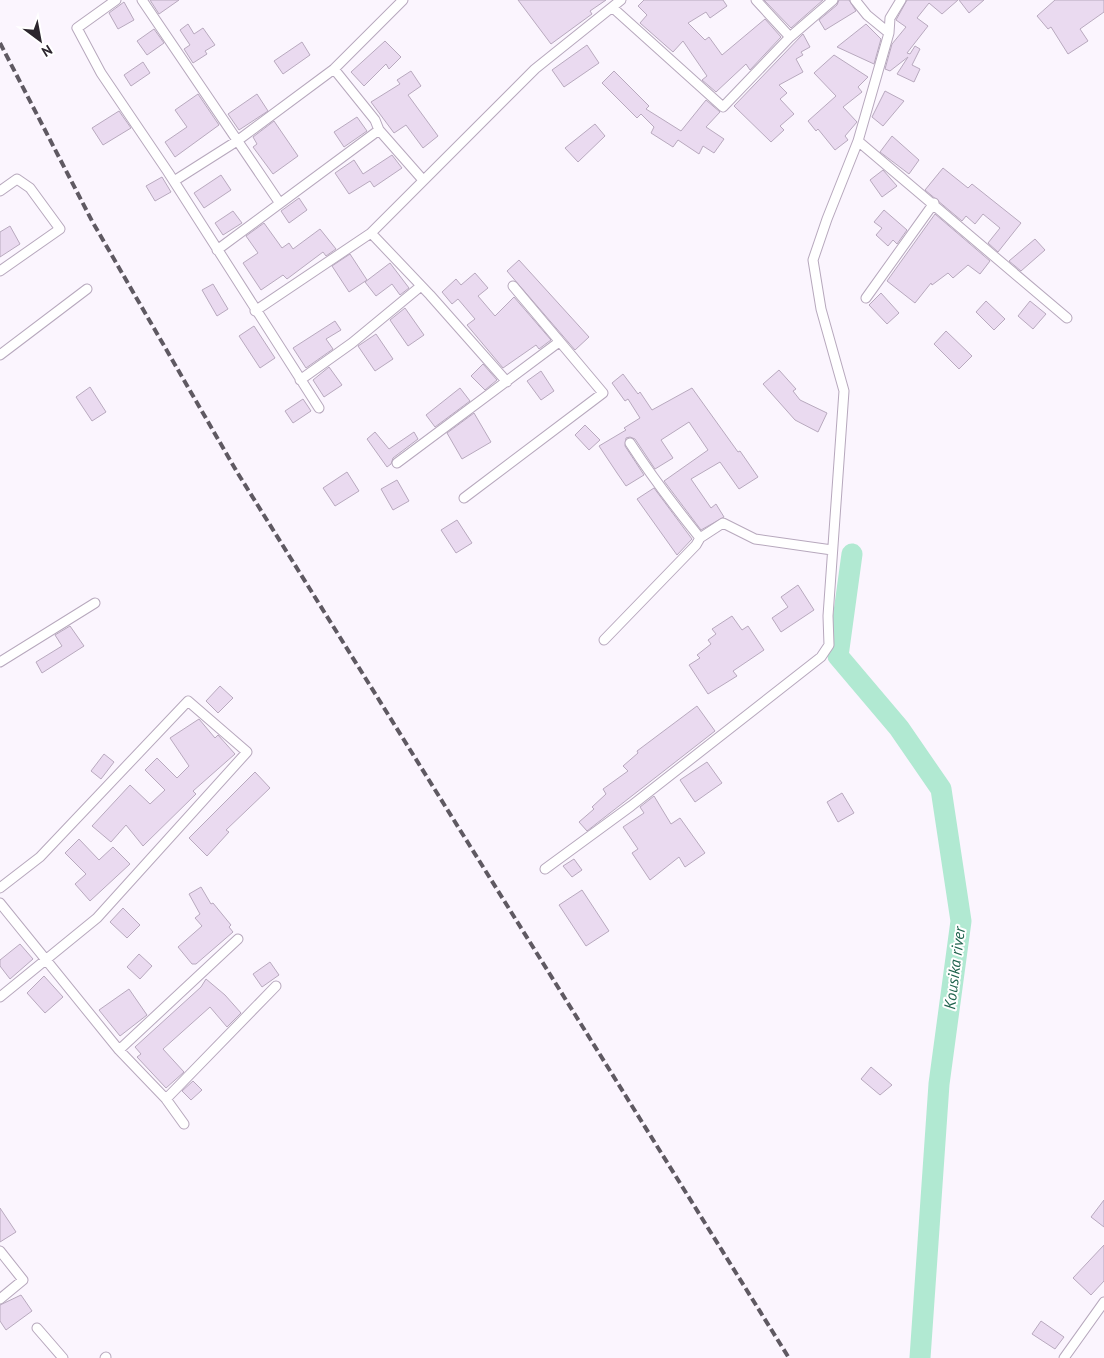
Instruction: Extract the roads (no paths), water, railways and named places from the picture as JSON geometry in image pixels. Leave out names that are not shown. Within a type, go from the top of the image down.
[{"type":"street","points":[[116,0],[77,28],[102,73],[174,181],[255,311],[319,408]]},
{"type":"street","points":[[142,0],[280,202]]},
{"type":"street","points":[[174,181],[237,141],[334,70],[403,0]]},
{"type":"street","points":[[255,311],[371,233],[535,69],[621,0]]},
{"type":"street","points":[[756,0],[790,37]]},
{"type":"street","points":[[612,8],[723,107],[790,37],[833,0]]},
{"type":"street","points":[[855,0],[867,15],[889,33]]},
{"type":"street","points":[[545,869],[631,806],[821,657],[829,645],[828,616],[844,391],[821,310],[813,260],[858,141],[889,33],[890,18],[901,0]]},
{"type":"street","points":[[334,70],[375,120],[379,130],[423,180]]},
{"type":"street","points":[[217,250],[379,130]]},
{"type":"street","points":[[858,141],[934,203],[1067,318]]},
{"type":"street","points":[[0,191],[17,178],[30,188],[60,229],[0,271]]},
{"type":"street","points":[[866,298],[934,203]]},
{"type":"street","points":[[371,233],[506,382]]},
{"type":"street","points":[[300,380],[352,343],[421,286]]},
{"type":"street","points":[[464,498],[603,393],[559,342],[555,333],[513,286]]},
{"type":"street","points":[[0,355],[87,289]]},
{"type":"street","points":[[397,463],[559,342]]},
{"type":"street","points":[[630,443],[652,476],[661,484],[664,494],[700,538]]},
{"type":"street","points":[[604,640],[696,545],[700,538],[723,523],[756,539],[832,550]]},
{"type":"street","points":[[0,662],[95,603]]},
{"type":"street","points":[[0,888],[40,857],[188,700],[247,752],[97,918],[0,997]]},
{"type":"street","points":[[0,903],[119,1050],[166,1099],[184,1124]]},
{"type":"street","points":[[119,1050],[238,939]]},
{"type":"street","points":[[166,1099],[276,986]]},
{"type":"street","points":[[0,1251],[23,1280],[0,1299]]},
{"type":"street","points":[[1064,1358],[1104,1302]]},
{"type":"street","points":[[37,1328],[63,1358]]},
{"type":"waterway","name":"Kousika river","points":[[852,554],[838,656],[899,728],[941,789],[961,921],[939,1084],[920,1358]]},
{"type":"railway","points":[[0,43],[92,221],[237,472],[789,1358]]}]
